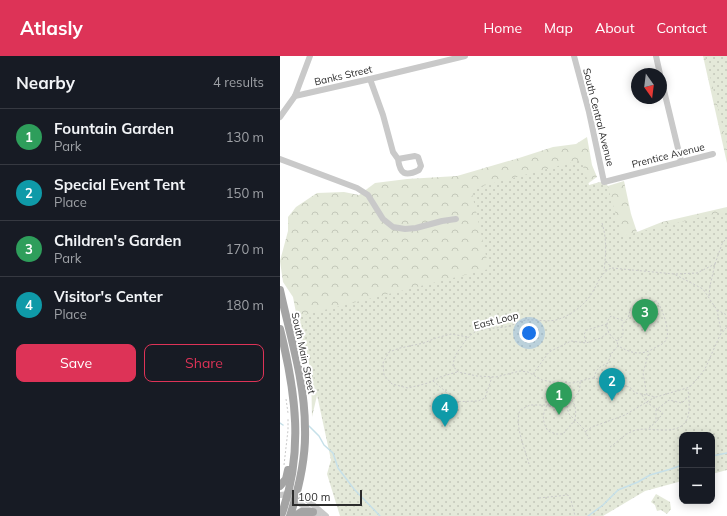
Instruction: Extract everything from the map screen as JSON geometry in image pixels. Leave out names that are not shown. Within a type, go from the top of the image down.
[{"type":"main road","name":"South Main Street","points":[[280,290],[296,358],[304,402],[306,429],[301,474],[290,516]]},
{"type":"main road","name":"South Main Street","points":[[280,329],[292,387],[296,418],[294,463],[284,495],[280,516]]},
{"type":"main road","points":[[280,486],[286,478],[289,465],[292,387]]},
{"type":"main road","points":[[296,516],[301,512],[315,514]]},
{"type":"street","points":[[280,116],[295,96],[310,56]]},
{"type":"street","name":"Banks Street","points":[[295,96],[465,56]]},
{"type":"street","name":"South Central Avenue","points":[[574,56],[589,112],[604,182]]},
{"type":"street","points":[[656,56],[659,68]]},
{"type":"street","points":[[370,79],[393,152],[398,159]]},
{"type":"street","points":[[667,103],[681,161]]},
{"type":"street","name":"Prentice Avenue","points":[[604,182],[681,161],[714,154]]},
{"type":"street","points":[[280,159],[357,188],[368,195],[383,219],[393,226],[405,229],[416,228],[456,219]]},
{"type":"street","points":[[284,495],[305,498],[326,516]]},
{"type":"street","points":[[296,496],[315,514]]},
{"type":"path","name":"East Loop","points":[[458,372],[453,366],[454,357],[468,337],[474,332],[486,328],[506,327],[526,320],[557,320],[567,316],[590,296],[604,271],[606,260],[606,236],[602,223]]},
{"type":"path","points":[[710,297],[710,286],[715,264],[722,244],[727,237]]},
{"type":"path","points":[[606,260],[612,268]]},
{"type":"path","points":[[604,271],[612,268],[674,274],[696,273],[715,264]]},
{"type":"path","points":[[674,274],[703,288],[710,297],[717,310],[720,335]]},
{"type":"path","points":[[617,341],[624,333],[622,325],[628,318],[631,307],[639,304],[642,305],[650,301],[657,301],[668,332],[666,340],[661,345],[641,354],[633,353],[618,346]]},
{"type":"path","points":[[717,310],[727,315]]},
{"type":"path","points":[[618,346],[617,341],[610,336],[607,321],[611,316],[624,321]]},
{"type":"path","points":[[586,343],[584,334],[587,330],[607,324]]},
{"type":"path","points":[[585,431],[625,415],[656,397],[688,388],[705,369],[720,335],[727,327]]},
{"type":"path","points":[[532,374],[549,352],[571,341],[586,343],[600,338],[609,332]]},
{"type":"path","points":[[468,337],[451,334],[389,352],[383,363],[384,375],[392,384],[408,388],[458,372],[492,377],[528,372],[542,380],[566,383],[580,382],[594,378],[630,387],[632,390],[642,394],[656,397]]},
{"type":"path","points":[[594,378],[596,370],[608,363],[611,354],[618,346]]},
{"type":"path","points":[[647,395],[643,373],[649,351]]},
{"type":"path","points":[[444,414],[445,405],[449,402],[478,401],[485,398],[492,377]]},
{"type":"path","points":[[432,381],[446,391],[454,402]]},
{"type":"path","points":[[580,382],[580,391],[576,397],[572,399],[567,408],[569,414],[585,431],[588,438]]},
{"type":"path","points":[[559,406],[563,402],[566,383]]},
{"type":"path","points":[[610,447],[634,430],[672,430],[684,423],[688,418],[688,388]]},
{"type":"path","points":[[642,394],[646,402],[663,414],[649,429]]},
{"type":"path","points":[[564,395],[572,399],[575,405],[575,420],[563,434],[556,434],[548,431],[543,423],[542,416],[547,405],[556,398],[564,395]]},
{"type":"path","points":[[656,410],[670,400],[682,403],[688,396]]},
{"type":"path","points":[[284,469],[288,430],[286,398]]},
{"type":"path","points":[[529,464],[518,424],[520,410],[530,405],[547,405],[552,407],[563,406],[567,408]]},
{"type":"path","points":[[655,429],[656,410]]},
{"type":"path","points":[[539,498],[568,495],[571,500],[575,516]]},
{"type":"green space","points":[[703,56],[727,56],[727,163]]},
{"type":"green space","points":[[705,56],[727,56],[727,144]]},
{"type":"green space","points":[[587,137],[592,165],[597,177],[579,190],[601,188],[624,181],[631,214],[637,232],[662,222],[727,207],[727,467],[715,473],[715,432],[679,432],[679,435],[318,391],[312,417],[311,369],[302,344],[293,297],[283,282],[280,261],[288,231],[288,217],[296,207],[317,193],[344,192],[359,195],[375,183],[407,179],[457,176],[553,147],[576,144]]},
{"type":"green space","points":[[581,160],[589,185],[600,182],[607,184],[622,236],[727,211],[727,470],[715,473],[715,432],[679,432],[679,482],[645,491],[603,516],[340,516],[327,474],[331,460],[300,316],[489,269],[471,189]]},
{"type":"green space","points":[[656,494],[670,502],[671,509],[667,514],[661,510],[657,511],[655,505],[651,502]]},
{"type":"waterway","points":[[309,426],[319,436],[324,445],[333,453],[338,468],[354,489],[380,516]]},
{"type":"waterway","points":[[715,455],[727,453]]},
{"type":"waterway","points":[[588,516],[603,505],[618,490],[638,482],[650,475],[679,466]]},
{"type":"place","name":"Children's Garden","points":[[645,332]]},
{"type":"place","name":"Special Event Tent","points":[[612,401]]},
{"type":"place","name":"Fountain Garden","points":[[559,415]]},
{"type":"place","name":"Visitor's Center","points":[[445,427]]}]
